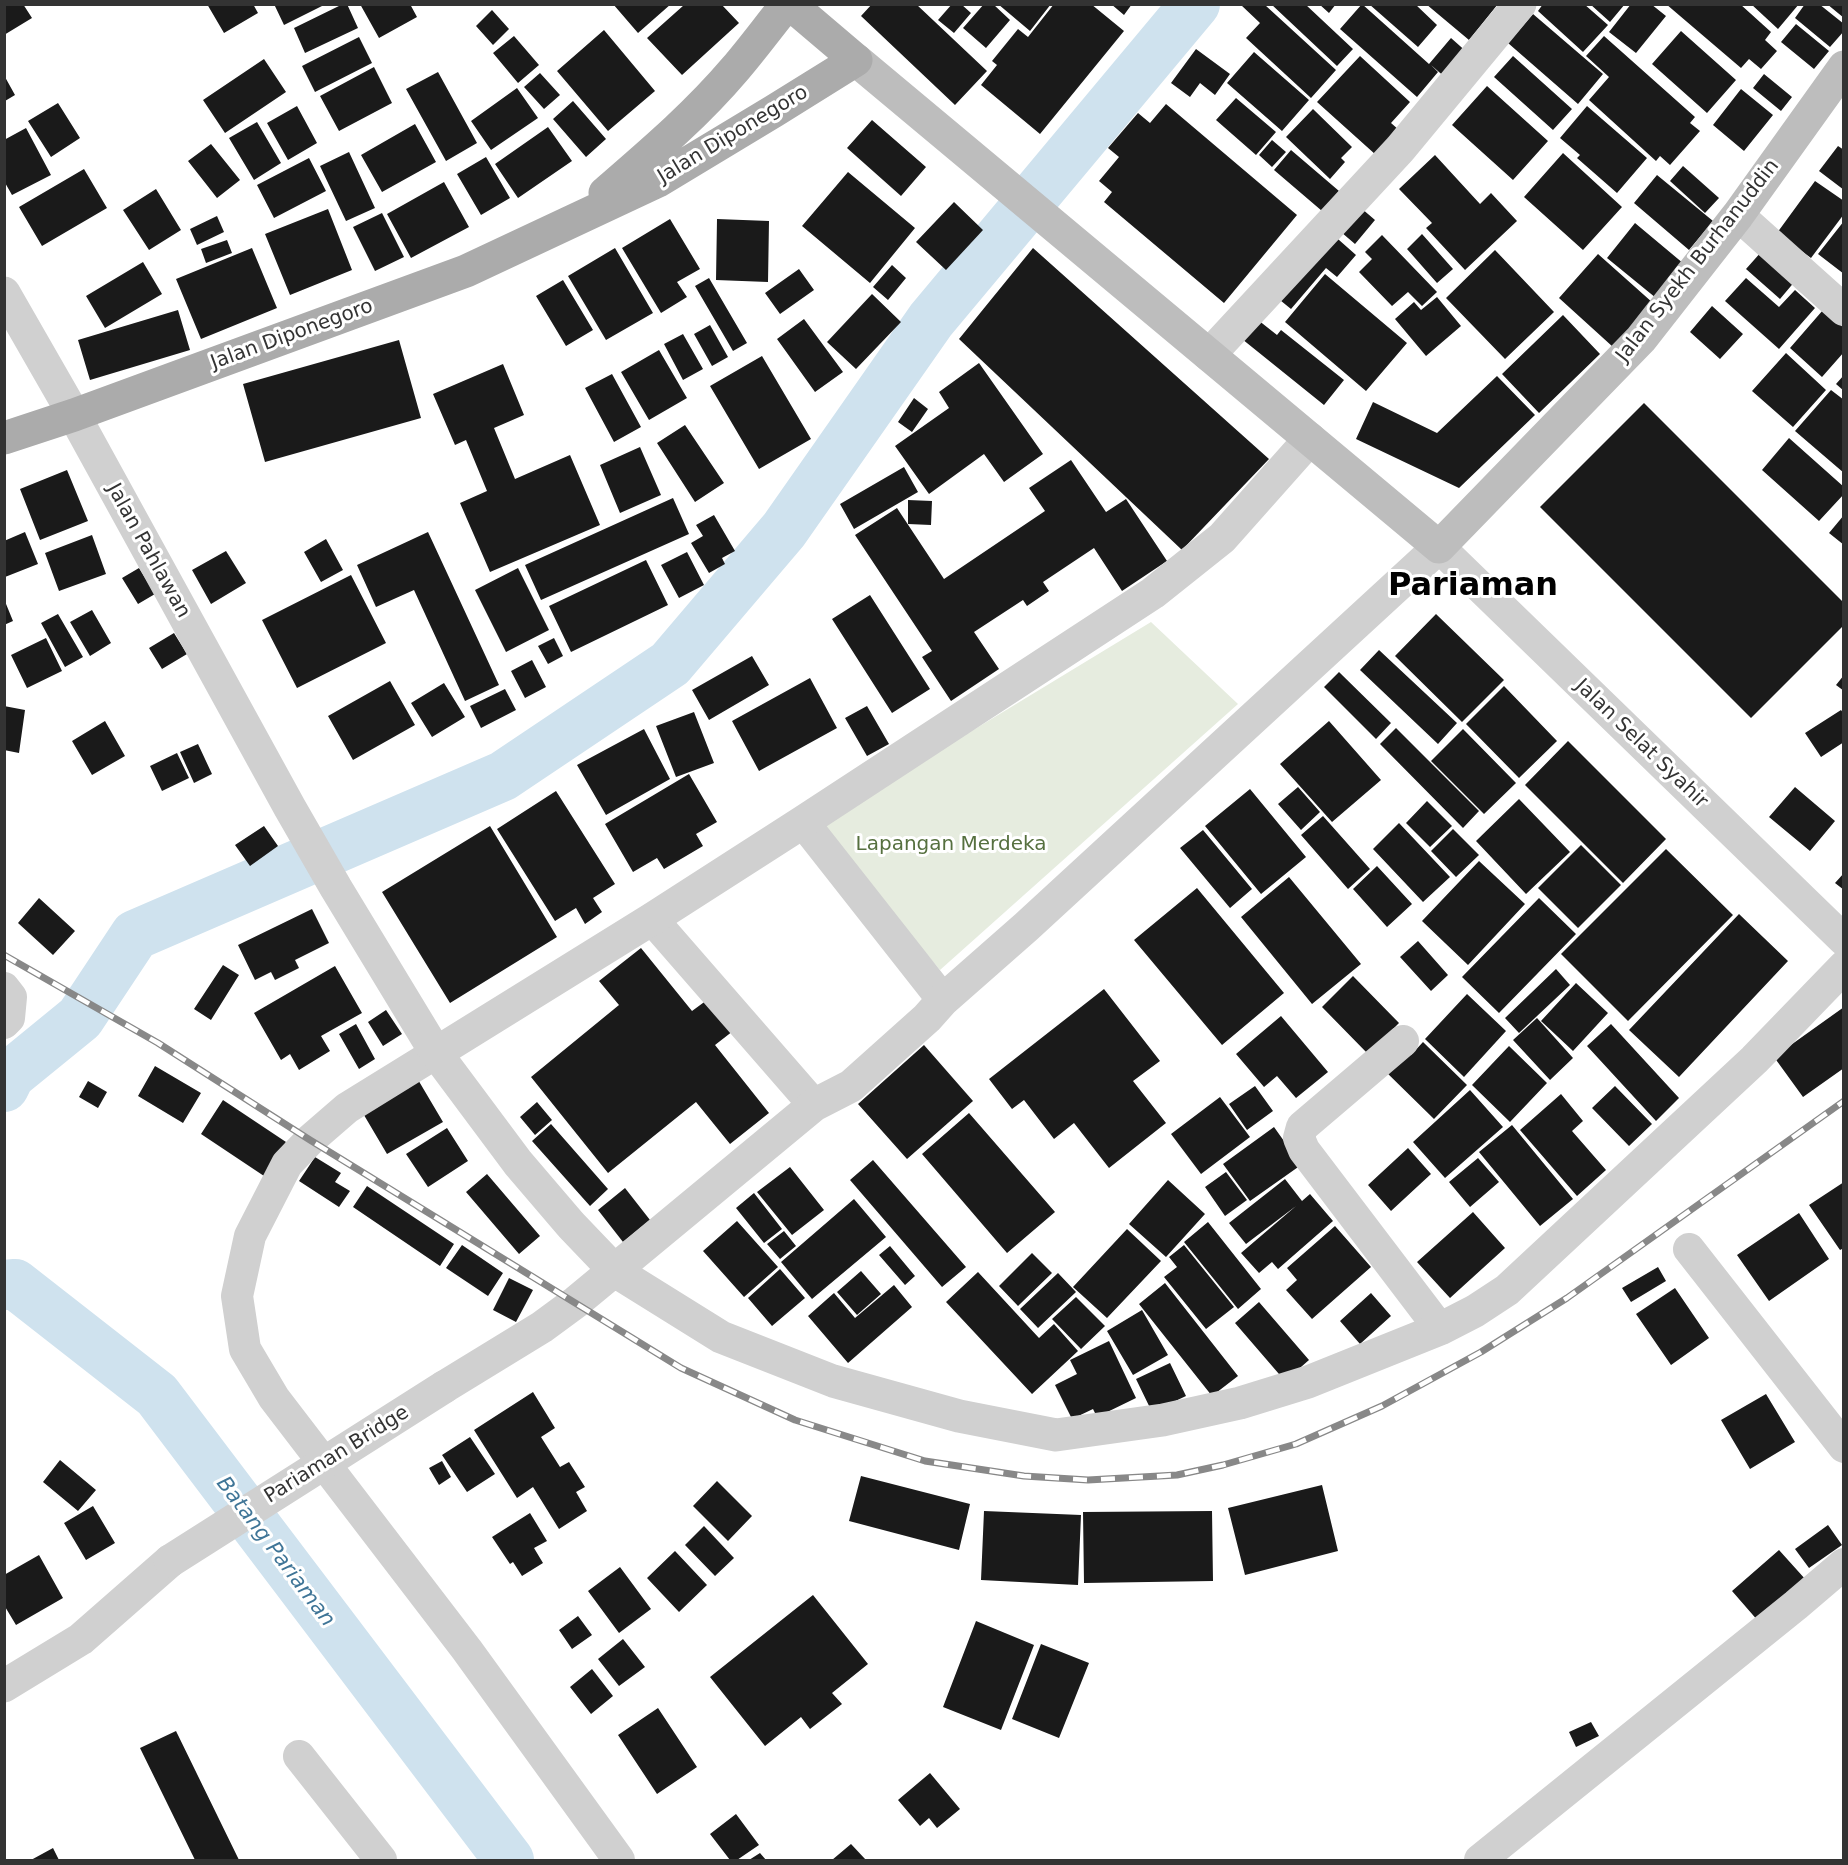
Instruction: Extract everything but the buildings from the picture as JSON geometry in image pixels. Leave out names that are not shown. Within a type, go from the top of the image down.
[{"type":"main road","points":[[800,8],[856,60],[1439,547]]},
{"type":"main road","name":"Jalan Diponegoro","points":[[574,220],[649,155],[800,8]]},
{"type":"main road","name":"Jalan Diponegoro","points":[[4,438],[74,415],[466,271],[658,180],[856,60]]},
{"type":"main road","name":"Jalan Syekh Burhanuddin","points":[[1439,547],[1641,339],[1738,215],[1844,67]]},
{"type":"street","points":[[1209,355],[1400,149],[1520,4]]},
{"type":"street","points":[[1738,215],[1844,310]]},
{"type":"street","name":"Jalan Pahlawan","points":[[4,294],[74,415],[336,888],[436,1053],[518,1163],[615,1271],[721,1337],[833,1381],[959,1416],[1056,1434],[1163,1420],[1240,1403],[1308,1382],[1440,1329],[1507,1290],[1754,1060],[1844,967]]},
{"type":"street","points":[[619,1860],[467,1650],[274,1398],[244,1349],[237,1296],[250,1236],[287,1164],[310,1140],[347,1108],[803,822],[1153,593],[1222,538],[1310,439]]},
{"type":"street","name":"Jalan Selat Syahir","points":[[1439,547],[1844,940]]},
{"type":"street","name":"Pariaman Bridge","points":[[4,1686],[81,1640],[170,1561],[542,1327],[615,1271],[814,1105],[851,1086],[927,1018],[943,999],[1026,927],[1439,547]]},
{"type":"street","points":[[803,822],[943,999]]},
{"type":"street","points":[[651,919],[814,1105]]},
{"type":"street","points":[[4,988],[10,997],[9,1018],[4,1023]]},
{"type":"street","points":[[1403,1041],[1302,1127],[1299,1138],[1304,1150],[1440,1329]]},
{"type":"street","points":[[1689,1249],[1844,1447]]},
{"type":"street","points":[[1480,1860],[1844,1564]]},
{"type":"street","points":[[298,1756],[375,1857]]},
{"type":"green space","name":"Lapangan Merdeka","points":[[1151,622],[1238,704],[940,970],[817,825]]},
{"type":"waterway","points":[[4,1087],[10,1075],[80,1018],[135,935],[503,776],[670,664],[784,530],[931,320],[1195,4]]},
{"type":"waterway","name":"Batang Pariaman","points":[[4,1285],[15,1284],[157,1395],[509,1860]]},
{"type":"railway","points":[[4,955],[158,1043],[310,1140],[681,1368],[795,1420],[925,1461],[1024,1476],[1088,1480],[1177,1475],[1223,1465],[1296,1444],[1382,1406],[1481,1352],[1567,1298],[1844,1101]]},
{"type":"district","name":"Pariaman","points":[[1473,587]]}]
